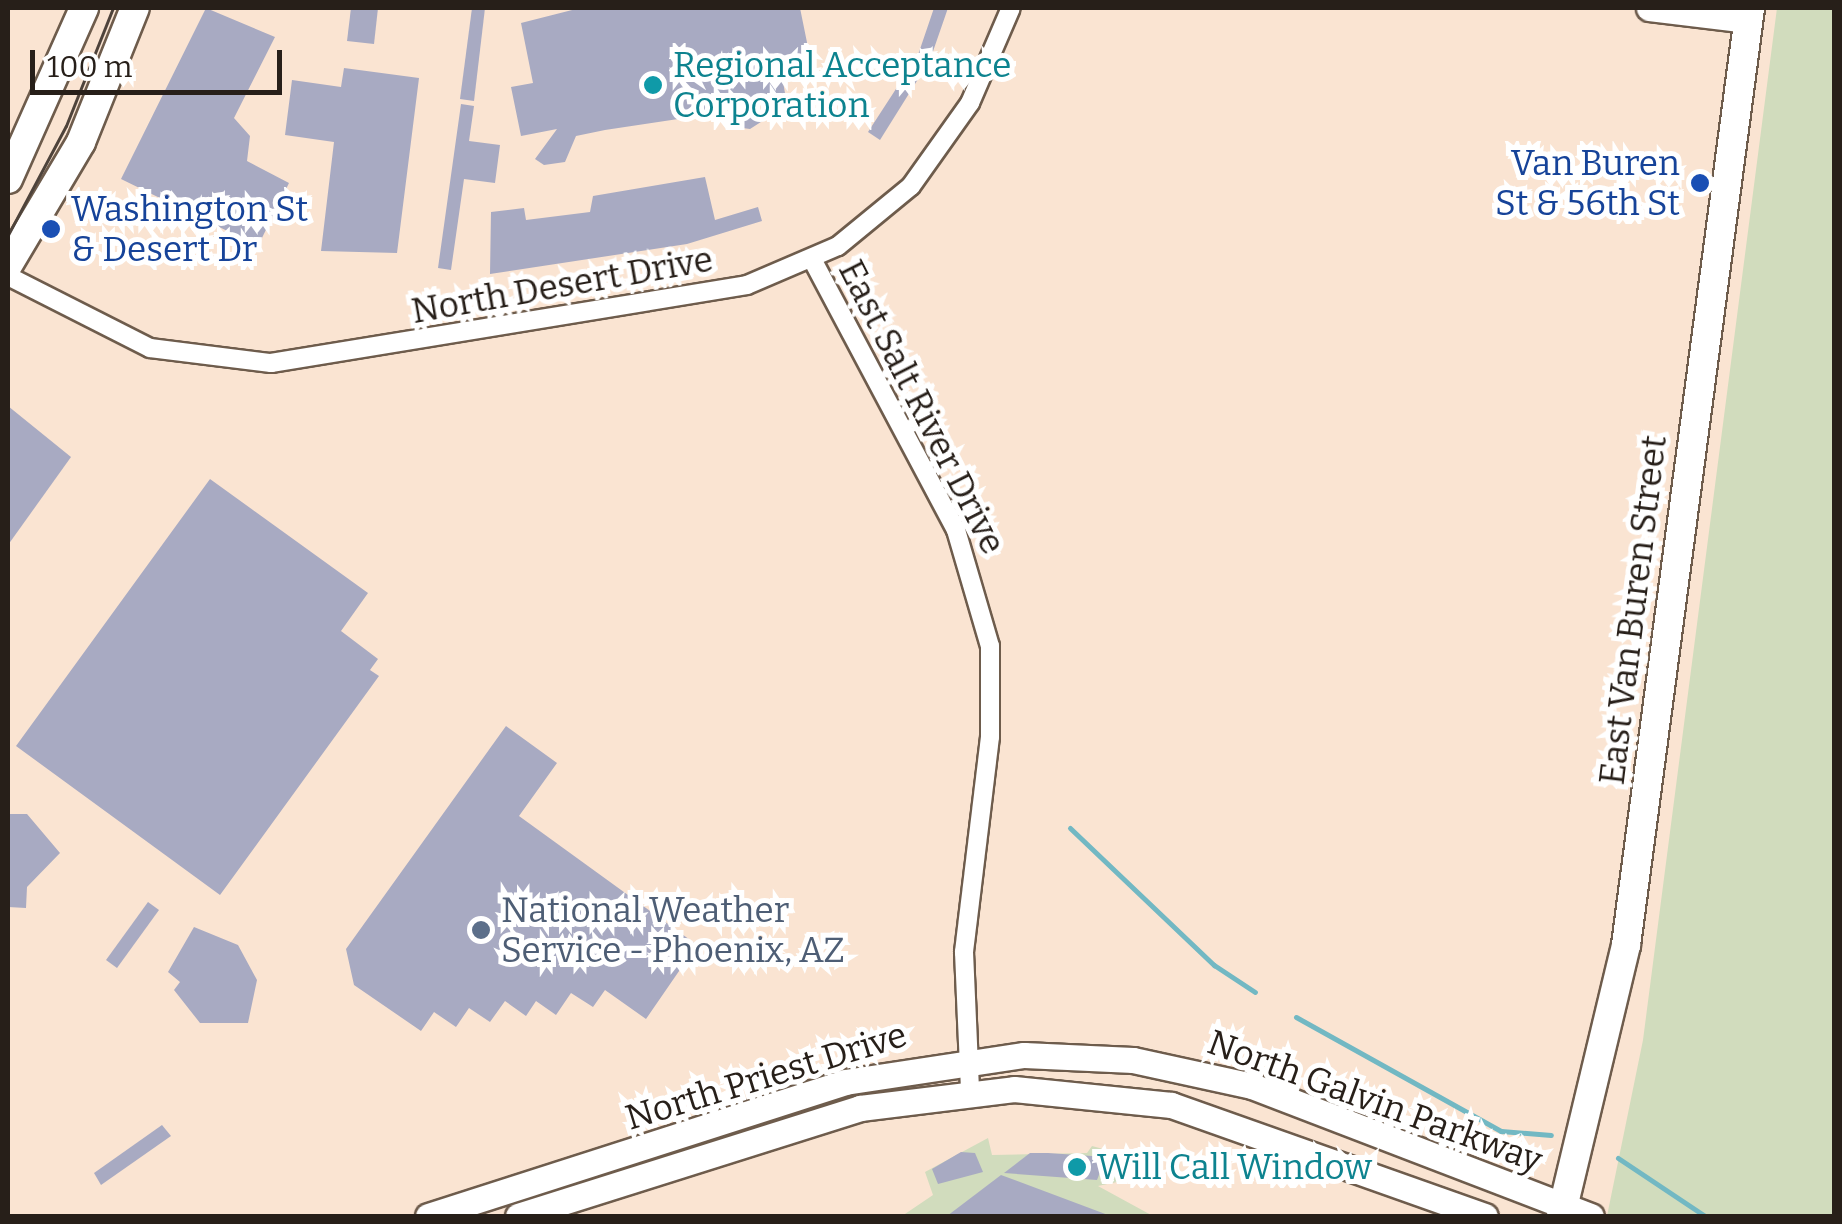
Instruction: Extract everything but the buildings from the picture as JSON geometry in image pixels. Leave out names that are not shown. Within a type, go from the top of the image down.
[{"type":"main road","points":[[8,178],[84,8]]},
{"type":"main road","points":[[8,265],[81,142],[135,8]]},
{"type":"main road","points":[[1649,8],[1749,14]]},
{"type":"main road","name":"East Van Buren Street","points":[[1562,1211],[1626,945],[1749,14]]},
{"type":"main road","name":"North Priest Drive","points":[[428,1216],[844,1082],[967,1058],[1133,1060]]},
{"type":"main road","name":"North Galvin Parkway","points":[[1133,1060],[1252,1086],[1562,1211],[1591,1216]]},
{"type":"main road","name":"North Priest Drive","points":[[518,1216],[842,1113],[970,1090],[1142,1100]]},
{"type":"main road","name":"North Galvin Parkway","points":[[1142,1100],[1255,1130],[1485,1216]]},
{"type":"street","name":"North Desert Drive","points":[[8,276],[150,348],[287,362],[682,302],[813,261],[872,222],[934,160],[1011,8]]},
{"type":"street","name":"East Salt River Drive","points":[[813,261],[956,530],[990,646],[991,724],[964,952],[970,1090]]},
{"type":"green space","points":[[1777,8],[1834,8],[1834,1216],[1607,1216],[1643,1040]]},
{"type":"green space","points":[[988,1138],[992,1155],[1087,1153],[1092,1146],[1118,1153],[1117,1182],[1098,1186],[1153,1216],[902,1216],[933,1195],[925,1172]]},
{"type":"waterway","points":[[1070,828],[1214,965],[1255,992]]},
{"type":"waterway","points":[[1296,1017],[1501,1131],[1551,1135]]},
{"type":"waterway","points":[[1618,1158],[1705,1216]]},
{"type":"tram line","points":[[8,235],[66,126],[113,8]]},
{"type":"place","name":"Regional Acceptance Corporation","points":[[653,85]]},
{"type":"place","name":"Van Buren St & 56th St","points":[[1700,183]]},
{"type":"place","name":"Washington St & Desert Dr","points":[[51,229]]},
{"type":"place","name":"National Weather Service - Phoenix, AZ","points":[[481,930]]},
{"type":"place","name":"Will Call Window","points":[[1077,1167]]}]
